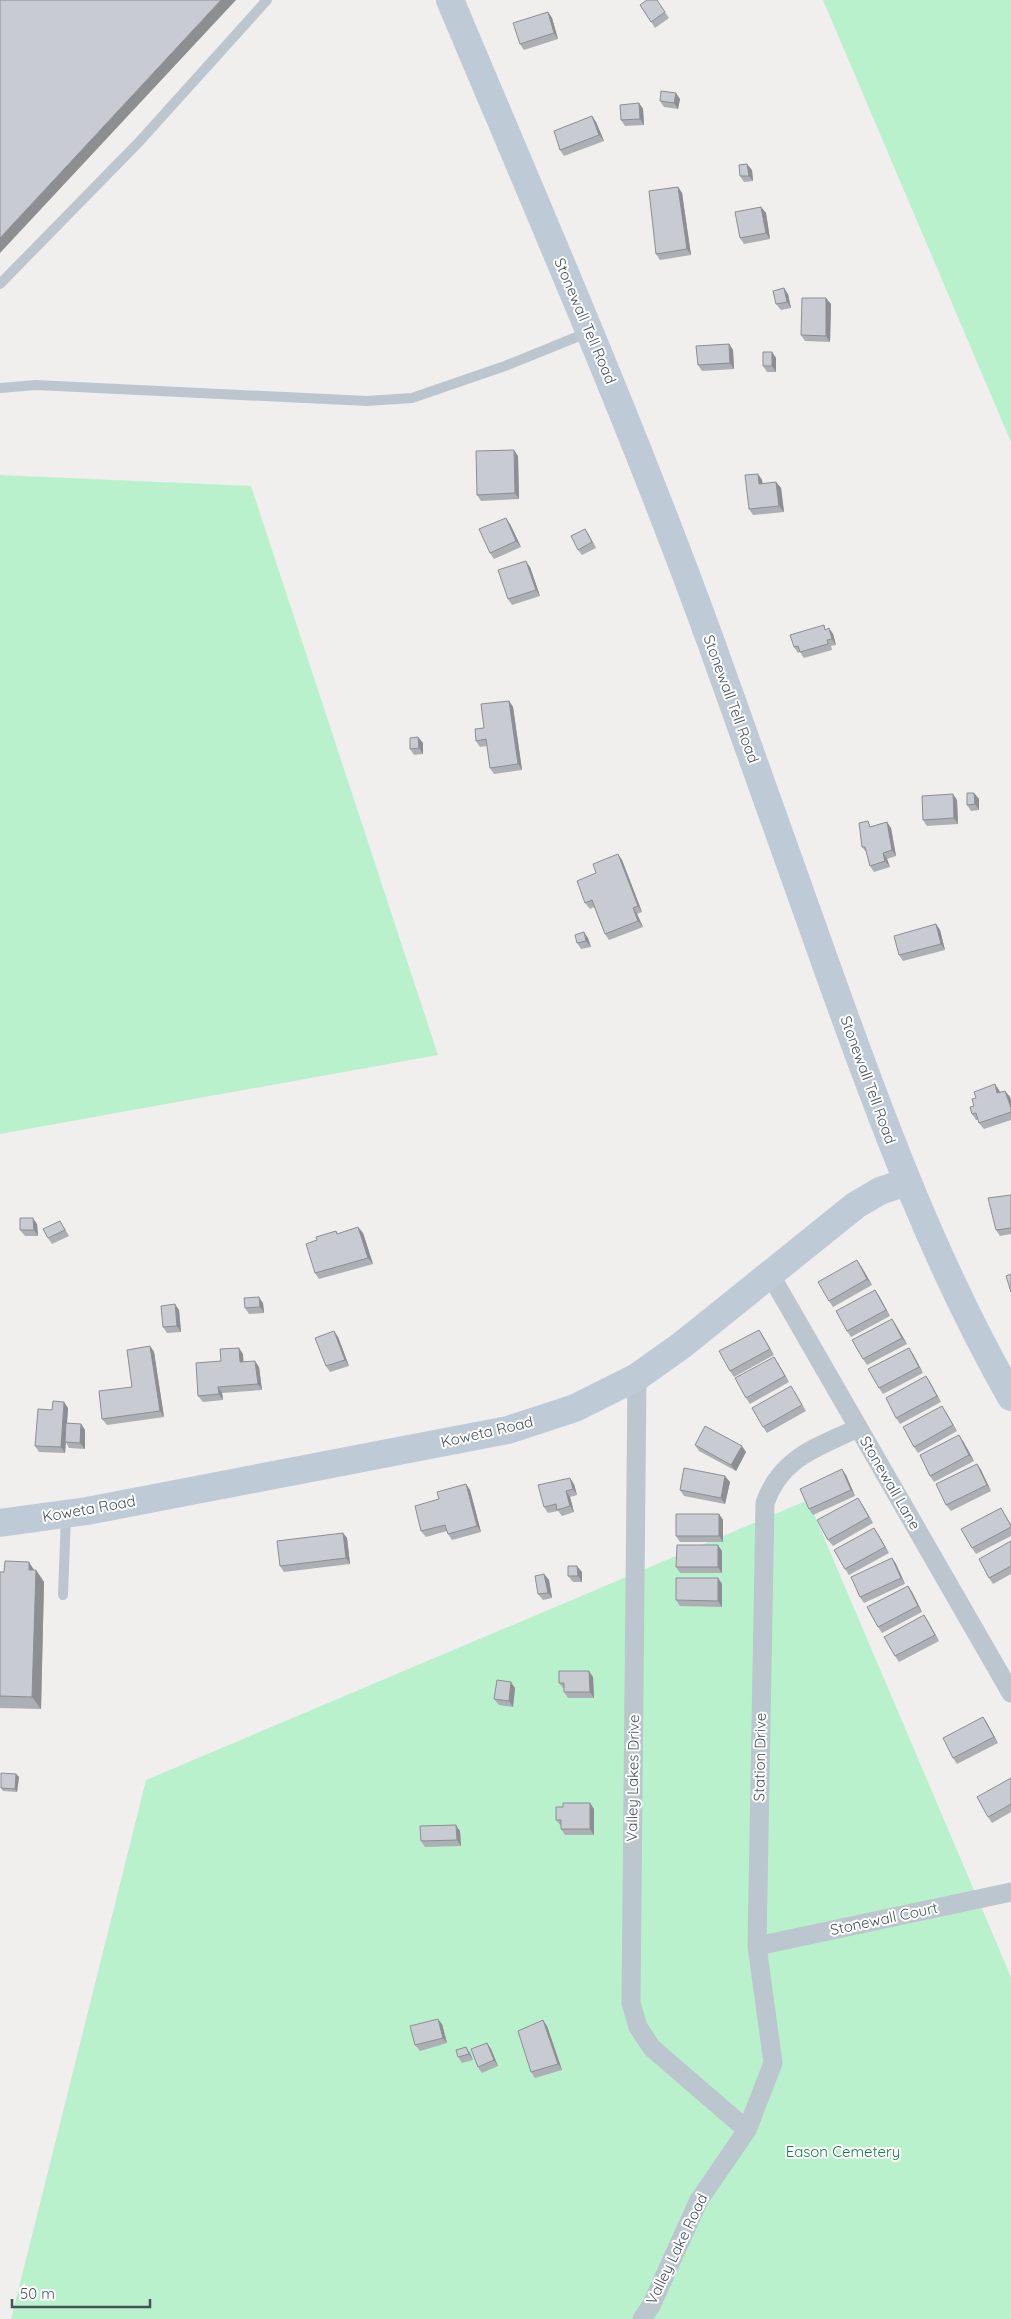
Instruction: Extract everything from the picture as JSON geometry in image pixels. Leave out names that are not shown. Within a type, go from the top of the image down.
[{"type":"street","name":"Stonewall Tell Road","points":[[450,0],[623,411],[696,601],[874,1098],[906,1182],[948,1276],[1011,1397]]},
{"type":"street","name":"Koweta Road","points":[[0,1523],[66,1514],[508,1430],[576,1408],[637,1377],[682,1345],[856,1205],[880,1190],[906,1182]]},
{"type":"street","name":"Stonewall Lane","points":[[770,1274],[1011,1693]]},
{"type":"street","name":"Valley Lakes Drive","points":[[637,1377],[630,2003],[638,2027],[652,2048],[747,2130]]},
{"type":"street","name":"Station Drive","points":[[747,2130],[773,2063],[757,1946],[765,1503],[771,1486],[782,1471],[806,1453],[858,1428]]},
{"type":"street","name":"Stonewall Court","points":[[757,1946],[1011,1892]]},
{"type":"street","name":"Valley Lake Road","points":[[642,2319],[651,2306],[699,2200],[747,2130]]},
{"type":"lane","points":[[0,284],[139,142],[267,0]]},
{"type":"lane","points":[[0,388],[56,385],[367,401],[412,398],[496,369],[590,332]]},
{"type":"lane","points":[[63,1595],[66,1514]]},
{"type":"green space","points":[[823,0],[1011,0],[1011,442]]},
{"type":"green space","points":[[0,475],[251,486],[438,1055],[0,1134]]},
{"type":"green space","name":"Eason Cemetery","points":[[808,1500],[1011,1977],[1011,2319],[11,2319],[146,1780]]},
{"type":"building","points":[[0,0],[221,0],[0,238]]},
{"type":"building","points":[[647,0],[657,0],[665,12],[651,22],[640,5]]},
{"type":"building","points":[[548,12],[554,33],[520,44],[513,23]]},
{"type":"building","points":[[661,91],[676,93],[674,103],[660,101]]},
{"type":"building","points":[[639,103],[640,119],[621,120],[620,105]]},
{"type":"building","points":[[592,116],[599,135],[560,150],[554,131]]},
{"type":"building","points":[[747,164],[749,176],[740,176],[739,165]]},
{"type":"building","points":[[678,187],[687,249],[656,254],[649,191]]},
{"type":"building","points":[[761,207],[766,233],[740,238],[735,212]]},
{"type":"building","points":[[784,288],[787,302],[776,304],[773,291]]},
{"type":"building","points":[[802,298],[826,298],[826,336],[801,335]]},
{"type":"building","points":[[729,344],[730,363],[698,365],[696,346]]},
{"type":"building","points":[[763,352],[772,352],[772,366],[763,366]]},
{"type":"building","points":[[514,450],[515,493],[477,495],[476,451]]},
{"type":"building","points":[[758,474],[759,484],[776,482],[779,506],[749,509],[745,475]]},
{"type":"building","points":[[506,518],[516,541],[490,553],[479,529]]},
{"type":"building","points":[[585,529],[592,542],[578,550],[571,536]]},
{"type":"building","points":[[526,561],[536,590],[508,599],[498,570]]},
{"type":"building","points":[[824,625],[825,630],[829,628],[832,639],[827,640],[828,644],[800,652],[798,646],[794,647],[790,635]]},
{"type":"building","points":[[509,701],[518,764],[490,768],[486,739],[476,741],[475,729],[484,728],[481,704]]},
{"type":"building","points":[[418,737],[419,748],[410,749],[410,738]]},
{"type":"building","points":[[967,793],[974,793],[975,804],[967,805]]},
{"type":"building","points":[[953,794],[954,818],[923,820],[922,796]]},
{"type":"building","points":[[868,821],[870,827],[887,822],[892,850],[883,853],[885,861],[870,866],[865,847],[862,847],[859,823]]},
{"type":"building","points":[[618,854],[638,906],[633,908],[638,921],[605,934],[592,900],[585,903],[577,881],[596,873],[593,864]]},
{"type":"building","points":[[936,924],[941,944],[899,955],[894,936]]},
{"type":"building","points":[[584,932],[586,941],[577,943],[575,935]]},
{"type":"building","points":[[995,1084],[997,1093],[1005,1091],[1011,1112],[979,1123],[976,1113],[972,1114],[970,1107],[974,1106],[972,1099],[976,1098],[974,1092]]},
{"type":"building","points":[[1011,1195],[1011,1228],[996,1230],[988,1198]]},
{"type":"building","points":[[20,1218],[33,1218],[34,1230],[20,1230]]},
{"type":"building","points":[[60,1221],[65,1230],[48,1238],[43,1229]]},
{"type":"building","points":[[358,1227],[368,1258],[315,1273],[306,1244],[317,1240],[316,1237],[336,1231],[337,1234]]},
{"type":"building","points":[[857,1260],[867,1279],[829,1301],[818,1282]]},
{"type":"building","points":[[1011,1274],[1011,1292],[1006,1276]]},
{"type":"building","points":[[875,1290],[886,1310],[847,1331],[836,1311]]},
{"type":"building","points":[[259,1297],[260,1307],[245,1308],[244,1298]]},
{"type":"building","points":[[175,1304],[177,1326],[163,1327],[161,1306]]},
{"type":"building","points":[[892,1319],[902,1338],[863,1359],[852,1340]]},
{"type":"building","points":[[759,1330],[770,1349],[730,1371],[719,1351]]},
{"type":"building","points":[[334,1331],[345,1360],[326,1366],[315,1338]]},
{"type":"building","points":[[150,1346],[160,1411],[102,1419],[99,1391],[132,1387],[127,1350]]},
{"type":"building","points":[[239,1348],[240,1362],[255,1361],[258,1384],[218,1387],[219,1394],[198,1396],[196,1363],[221,1361],[220,1349]]},
{"type":"building","points":[[909,1348],[919,1367],[879,1388],[868,1369]]},
{"type":"building","points":[[774,1357],[785,1376],[746,1398],[735,1378]]},
{"type":"building","points":[[926,1376],[937,1396],[896,1418],[886,1398]]},
{"type":"building","points":[[791,1386],[802,1405],[763,1427],[752,1408]]},
{"type":"building","points":[[53,1401],[64,1402],[61,1447],[35,1446],[38,1409],[52,1410]]},
{"type":"building","points":[[942,1406],[953,1425],[914,1447],[903,1427]]},
{"type":"building","points":[[66,1423],[81,1424],[80,1443],[65,1442]]},
{"type":"building","points":[[705,1426],[742,1446],[731,1465],[695,1445]]},
{"type":"building","points":[[959,1435],[969,1455],[930,1476],[920,1455]]},
{"type":"building","points":[[977,1464],[987,1485],[946,1505],[936,1484]]},
{"type":"building","points":[[684,1468],[725,1476],[721,1498],[680,1490]]},
{"type":"building","points":[[842,1469],[851,1490],[809,1509],[800,1489]]},
{"type":"building","points":[[570,1478],[573,1489],[566,1491],[570,1506],[557,1510],[556,1504],[544,1507],[538,1485]]},
{"type":"building","points":[[466,1484],[477,1526],[448,1534],[445,1525],[421,1531],[415,1506],[439,1499],[437,1492]]},
{"type":"building","points":[[858,1498],[869,1517],[828,1540],[817,1520]]},
{"type":"building","points":[[1001,1508],[1011,1527],[972,1548],[961,1529]]},
{"type":"building","points":[[676,1514],[719,1514],[719,1536],[676,1536]]},
{"type":"building","points":[[874,1528],[885,1547],[845,1569],[834,1550]]},
{"type":"building","points":[[343,1533],[346,1558],[280,1566],[277,1541]]},
{"type":"building","points":[[1011,1541],[1011,1566],[989,1578],[979,1559]]},
{"type":"building","points":[[677,1545],[718,1545],[718,1567],[676,1567]]},
{"type":"building","points":[[892,1558],[901,1578],[860,1597],[851,1577]]},
{"type":"building","points":[[5,1561],[29,1562],[29,1570],[36,1570],[32,1697],[0,1696],[0,1572],[4,1572]]},
{"type":"building","points":[[568,1566],[577,1566],[578,1576],[568,1576]]},
{"type":"building","points":[[544,1574],[548,1593],[538,1594],[535,1576]]},
{"type":"building","points":[[676,1578],[718,1578],[718,1601],[676,1600]]},
{"type":"building","points":[[908,1586],[918,1606],[878,1627],[867,1607]]},
{"type":"building","points":[[924,1615],[935,1635],[895,1656],[884,1637]]},
{"type":"building","points":[[559,1671],[589,1671],[590,1692],[564,1692],[564,1683],[559,1683]]},
{"type":"building","points":[[497,1680],[511,1682],[509,1701],[494,1699]]},
{"type":"building","points":[[983,1717],[994,1737],[953,1758],[943,1738]]},
{"type":"building","points":[[1,1773],[16,1774],[15,1789],[1,1788]]},
{"type":"building","points":[[1011,1778],[1011,1804],[988,1817],[977,1797]]},
{"type":"building","points":[[563,1803],[590,1803],[590,1829],[561,1829],[561,1820],[556,1820],[556,1807],[563,1807]]},
{"type":"building","points":[[456,1825],[457,1840],[421,1841],[420,1826]]},
{"type":"building","points":[[438,2019],[443,2038],[415,2045],[410,2026]]},
{"type":"building","points":[[543,2020],[558,2064],[531,2072],[518,2031]]},
{"type":"building","points":[[487,2043],[494,2060],[478,2067],[471,2049]]},
{"type":"building","points":[[466,2047],[469,2054],[458,2057],[456,2050]]}]
